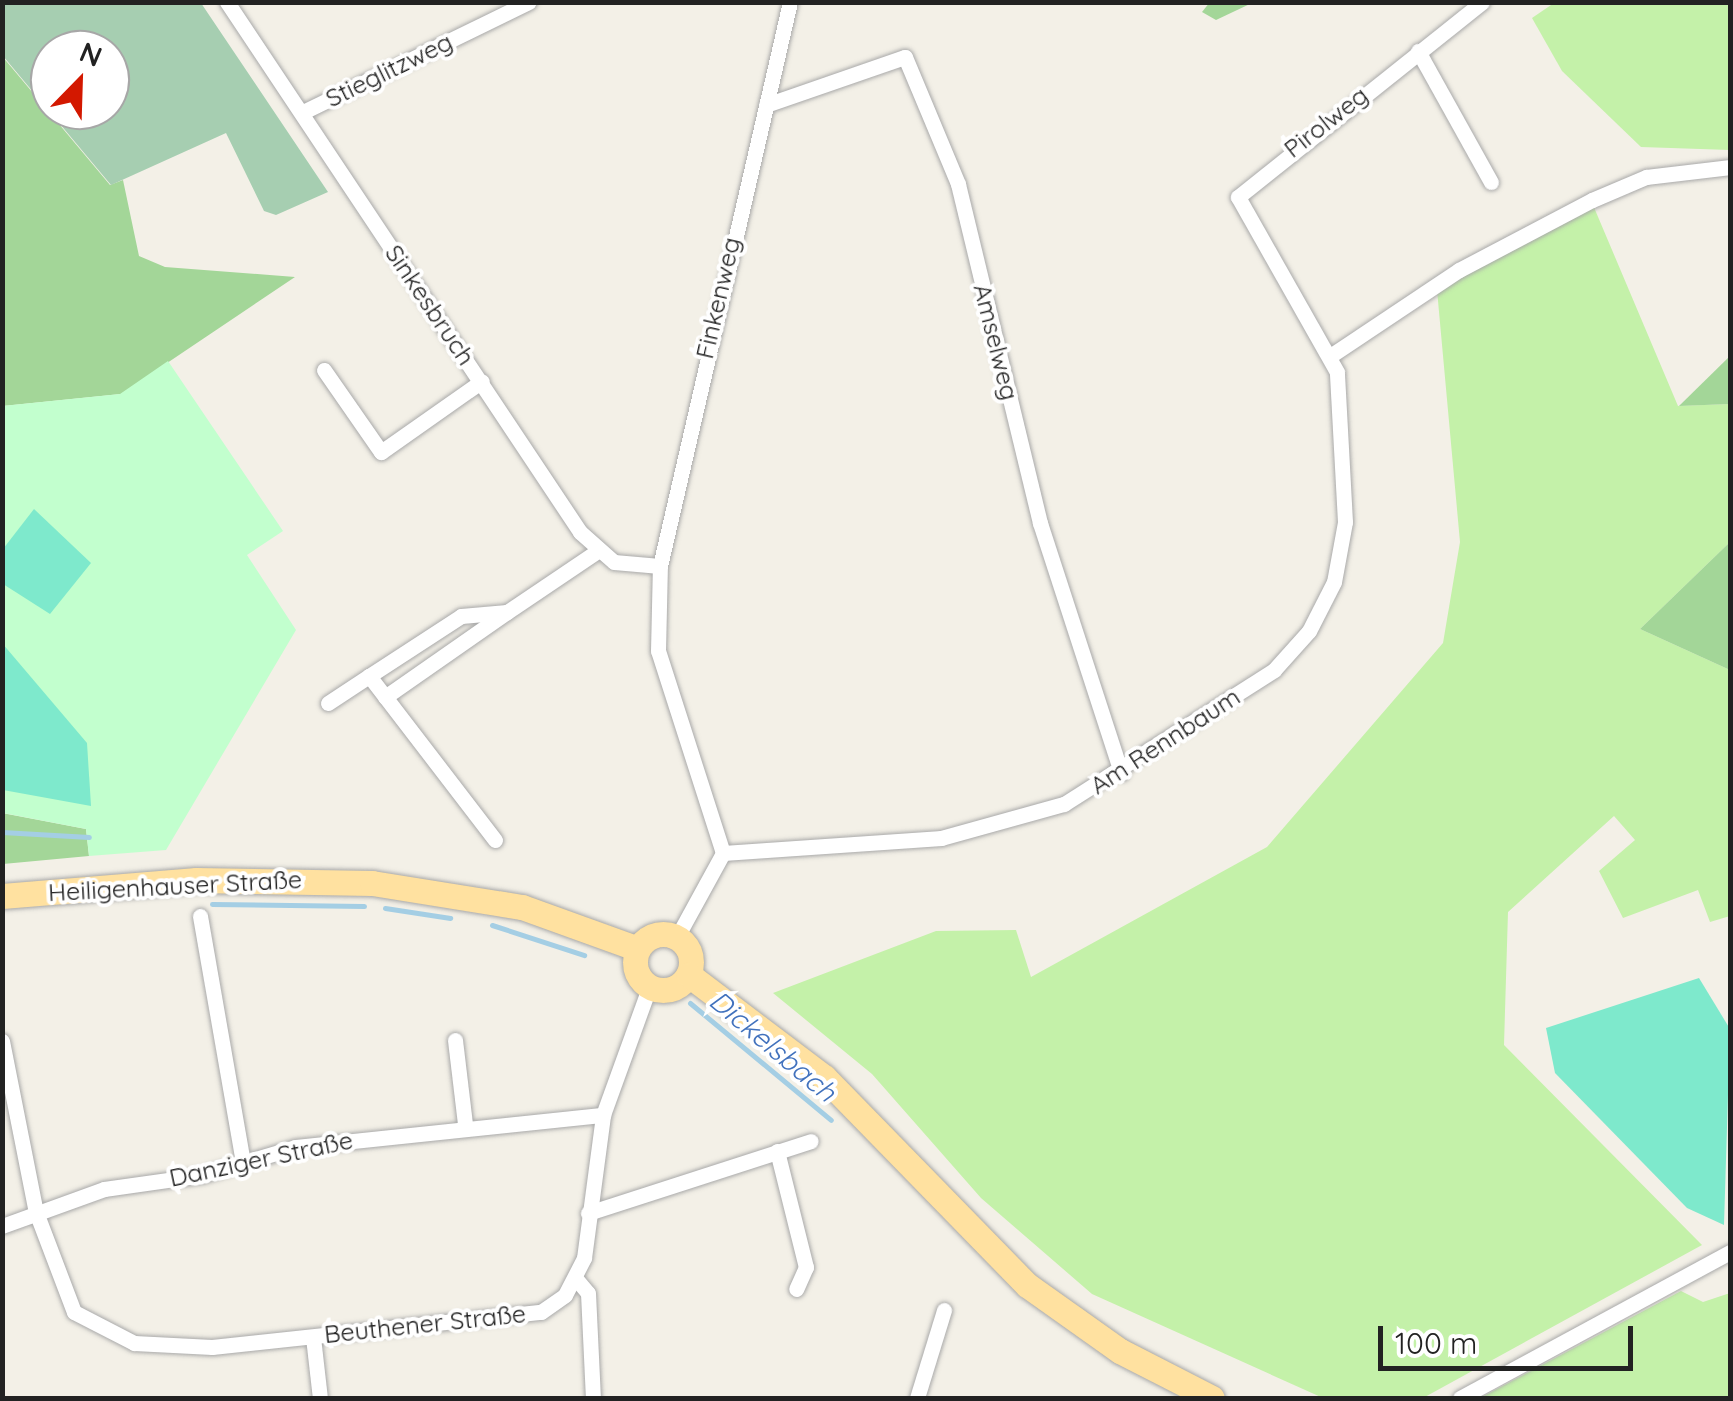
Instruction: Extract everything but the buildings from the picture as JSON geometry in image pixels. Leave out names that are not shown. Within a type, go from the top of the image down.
[{"type":"main road","name":"Heiligenhauser Straße","points":[[2,896],[196,880],[372,883],[522,907],[638,949]]},
{"type":"main road","points":[[655,935],[677,937],[692,956],[689,975],[673,990],[650,988],[636,971],[638,949],[655,935]]},
{"type":"main road","points":[[689,975],[824,1078],[1027,1285],[1120,1351],[1212,1398]]},
{"type":"street","name":"Sinkesbruch","points":[[227,2],[596,552]]},
{"type":"street","name":"Stieglitzweg","points":[[302,112],[530,2]]},
{"type":"street","name":"Finkenweg","points":[[723,853],[658,650],[657,595],[660,566],[790,2]]},
{"type":"street","name":"Pirolweg","points":[[1238,197],[1482,2]]},
{"type":"street","points":[[1418,51],[1491,182]]},
{"type":"street","name":"Amselweg","points":[[766,105],[905,56],[958,184],[1040,523],[1121,773]]},
{"type":"street","points":[[1332,354],[1459,270],[1592,200],[1646,177],[1730,167]]},
{"type":"street","name":"Am Rennbaum","points":[[723,853],[1008,825],[1121,773],[1274,670],[1317,615],[1346,522],[1332,354],[1238,197]]},
{"type":"street","points":[[324,370],[381,452],[482,380]]},
{"type":"street","points":[[385,697],[596,552],[660,566]]},
{"type":"street","points":[[328,703],[461,616],[507,612]]},
{"type":"street","points":[[370,676],[495,840]]},
{"type":"street","points":[[677,937],[723,853]]},
{"type":"street","points":[[200,916],[243,1162]]},
{"type":"street","points":[[593,1398],[588,1293],[577,1280],[603,1115],[650,988]]},
{"type":"street","name":"Beuthener Straße","points":[[2,1040],[36,1212],[74,1312],[108,1334],[165,1348],[312,1337],[541,1312],[577,1280]]},
{"type":"street","points":[[455,1040],[465,1124]]},
{"type":"street","name":"Danziger Straße","points":[[2,1226],[36,1212],[243,1162],[465,1124],[603,1115]]},
{"type":"street","points":[[588,1213],[811,1141]]},
{"type":"street","points":[[777,1151],[806,1267],[796,1290]]},
{"type":"street","points":[[1460,1398],[1730,1252]]},
{"type":"street","points":[[916,1398],[944,1310]]},
{"type":"street","points":[[312,1337],[320,1398]]},
{"type":"green space","points":[[1210,2],[1252,3],[1216,20],[1202,12]]},
{"type":"green space","points":[[2,3],[201,3],[328,192],[276,215],[264,211],[226,133],[111,185],[65,130],[130,130],[130,30],[30,30],[30,88],[3,56]]},
{"type":"green space","points":[[1554,3],[1730,3],[1730,150],[1641,147],[1562,71],[1532,18]]},
{"type":"green space","points":[[2,56],[30,89],[30,130],[64,130],[110,185],[123,180],[139,256],[165,267],[295,277],[121,394],[3,406]]},
{"type":"green space","points":[[1593,205],[1678,406],[1730,404],[1730,542],[1640,629],[1730,670],[1730,916],[1710,922],[1698,890],[1623,918],[1599,871],[1635,840],[1614,816],[1508,912],[1504,1045],[1702,1245],[1423,1398],[1323,1398],[1092,1294],[981,1198],[872,1074],[773,993],[936,931],[1016,930],[1031,977],[1267,847],[1443,643],[1460,542],[1437,290]]},
{"type":"green space","points":[[1730,356],[1730,404],[1679,406]]},
{"type":"green space","points":[[168,361],[283,531],[247,555],[296,630],[166,850],[89,856],[86,829],[3,813],[2,406],[120,394]]},
{"type":"green space","points":[[34,509],[91,563],[50,614],[3,584],[3,549]]},
{"type":"green space","points":[[1730,542],[1730,670],[1640,629]]},
{"type":"green space","points":[[2,643],[87,743],[91,806],[3,790]]},
{"type":"green space","points":[[2,813],[86,829],[89,856],[3,864]]},
{"type":"green space","points":[[1699,978],[1730,1029],[1724,1225],[1687,1208],[1555,1073],[1546,1028]]},
{"type":"green space","points":[[1681,1291],[1703,1302],[1730,1293],[1730,1398],[1480,1398]]},
{"type":"waterway","name":"Dickelsbach","points":[[2,832],[89,837]]},
{"type":"waterway","name":"Dickelsbach","points":[[212,904],[364,906]]},
{"type":"waterway","name":"Dickelsbach","points":[[385,908],[450,918]]},
{"type":"waterway","name":"Dickelsbach","points":[[492,925],[584,955]]},
{"type":"waterway","name":"Dickelsbach","points":[[690,1003],[831,1120]]}]
